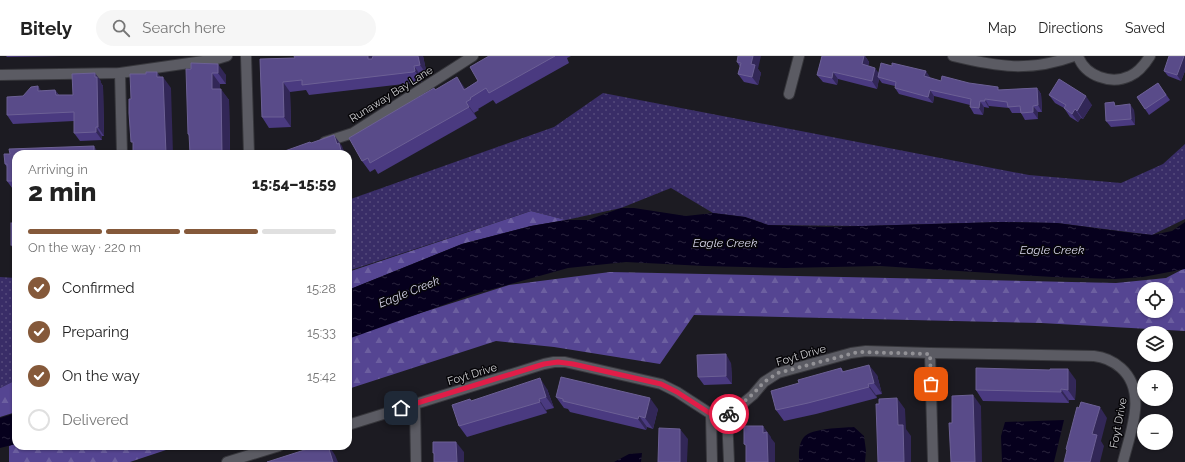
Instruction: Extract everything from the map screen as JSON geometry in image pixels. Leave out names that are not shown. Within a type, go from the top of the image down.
[{"type":"street","points":[[0,76],[120,73],[217,59],[227,56]]},
{"type":"street","points":[[246,56],[249,150]]},
{"type":"street","name":"Runaway Bay Lane","points":[[313,146],[354,133],[473,56]]},
{"type":"street","points":[[789,94],[799,56]]},
{"type":"street","points":[[953,56],[991,65],[1020,67],[1039,65],[1074,56]]},
{"type":"street","points":[[1078,56],[1081,64],[1092,74],[1106,79],[1116,80],[1135,74],[1150,56]]},
{"type":"street","points":[[120,73],[122,150]]},
{"type":"street","name":"Foyt Drive","points":[[352,424],[544,364],[558,362],[661,384],[677,392],[711,414],[728,415],[753,394],[764,382],[778,373],[858,352],[1094,356],[1113,362],[1128,375],[1136,394],[1135,410],[1123,462]]},
{"type":"street","points":[[930,354],[934,462]]},
{"type":"street","points":[[415,404],[416,462]]},
{"type":"street","points":[[711,414],[712,462]]},
{"type":"street","points":[[728,415],[730,462]]},
{"type":"street","points":[[226,462],[266,450]]},
{"type":"shaded area","points":[[603,93],[1029,175],[1121,183],[1163,164],[1185,144],[1185,219],[1152,235],[1057,223],[1002,222],[863,226],[768,225],[745,217],[713,213],[671,188],[621,208],[566,220],[531,211],[352,270],[352,199],[554,127]]},
{"type":"shaded area","points":[[0,277],[12,278],[12,382],[0,388]]},
{"type":"green space","points":[[531,211],[566,220],[531,226],[462,244],[352,288],[352,271]]},
{"type":"green space","points":[[1185,268],[1185,331],[1173,330],[1173,326],[1137,326],[1137,328],[1041,323],[694,315],[660,364],[554,347],[496,341],[352,388],[352,335],[509,285],[610,272],[1116,283],[1166,278]]},
{"type":"green space","points":[[12,382],[12,413],[0,417],[0,388]]},
{"type":"green space","points":[[12,445],[12,450],[166,450],[130,462],[9,462],[9,446]]},
{"type":"water","name":"Eagle Creek","points":[[621,208],[634,208],[686,216],[713,213],[745,217],[768,225],[826,227],[1002,222],[1057,223],[1152,235],[1172,231],[1185,222],[1185,269],[1143,277],[1115,279],[1053,277],[880,266],[785,268],[626,262],[568,268],[471,295],[352,338],[352,288],[462,244],[531,226],[566,220],[588,220]]},
{"type":"water","points":[[12,414],[12,445],[0,448],[0,418]]},
{"type":"water","points":[[1064,420],[1054,462],[1002,462],[1001,436],[1005,422]]},
{"type":"water","points":[[854,427],[864,436],[866,451],[865,462],[799,462],[799,449],[804,437],[808,434],[820,430]]},
{"type":"water","points":[[642,453],[641,462],[614,462],[629,454]]},
{"type":"building","points":[[294,56],[368,56],[368,59],[372,59],[373,56],[418,56],[420,65],[414,66],[415,71],[413,72],[302,85],[302,80],[283,82],[284,117],[262,117],[260,59],[295,58]]},
{"type":"building","points":[[489,56],[555,56],[489,93],[486,88],[466,102],[469,107],[370,163],[368,158],[362,161],[349,138],[434,88],[435,90],[457,77],[464,90],[478,81],[470,67]]},
{"type":"building","points":[[738,56],[753,56],[751,64],[755,65],[752,77],[738,74],[741,63],[737,62]]},
{"type":"building","points":[[822,56],[864,56],[862,64],[875,68],[872,81],[833,72],[832,78],[817,75]]},
{"type":"building","points":[[1169,56],[1184,56],[1177,75],[1164,71]]},
{"type":"building","points":[[191,63],[218,64],[218,73],[212,73],[212,89],[221,89],[222,150],[190,150],[186,69],[191,69]]},
{"type":"building","points":[[881,63],[892,66],[892,63],[926,71],[924,76],[941,81],[942,76],[969,83],[998,87],[998,90],[1037,88],[1038,105],[1033,106],[1033,112],[1021,113],[1020,106],[1008,107],[1007,102],[985,99],[985,101],[980,101],[979,108],[970,107],[971,99],[930,90],[928,97],[895,88],[896,82],[878,77]]},
{"type":"building","points":[[146,72],[157,72],[157,77],[163,77],[166,150],[133,150],[129,113],[129,99],[131,99],[130,74],[146,74]]},
{"type":"building","points":[[95,73],[95,77],[97,77],[98,127],[96,127],[96,132],[74,133],[74,112],[7,115],[7,97],[23,96],[31,87],[38,86],[38,91],[55,90],[56,95],[73,95],[72,74]]},
{"type":"building","points":[[1059,79],[1086,96],[1077,111],[1075,109],[1072,114],[1064,108],[1066,105],[1049,95]]},
{"type":"building","points":[[1158,83],[1166,95],[1145,109],[1137,97]]},
{"type":"building","points":[[1114,102],[1115,106],[1130,104],[1131,119],[1106,121],[1105,103]]},
{"type":"building","points":[[334,135],[337,144],[339,143],[341,150],[288,150]]},
{"type":"building","points":[[94,146],[94,150],[12,150],[12,181],[7,181],[7,164],[5,164],[4,154],[10,154],[9,149]]},
{"type":"building","points":[[11,223],[12,223],[12,245]]},
{"type":"building","points":[[726,354],[726,376],[698,377],[697,355]]},
{"type":"building","points":[[869,365],[874,383],[868,384],[869,387],[776,410],[771,391],[799,383],[798,380],[841,368],[842,372]]},
{"type":"building","points":[[976,368],[1068,369],[1068,390],[1061,389],[1061,392],[976,390]]},
{"type":"building","points":[[561,377],[650,398],[645,418],[639,416],[638,419],[563,401],[563,399],[556,397]]},
{"type":"building","points":[[540,378],[546,397],[539,399],[540,402],[459,426],[452,405],[470,399],[471,401]]},
{"type":"building","points":[[973,395],[975,462],[951,462],[949,423],[952,423],[952,396]]},
{"type":"building","points":[[897,398],[898,425],[903,425],[904,462],[878,462],[876,404],[879,404],[879,399]]},
{"type":"building","points":[[1081,402],[1100,407],[1092,434],[1097,435],[1090,462],[1064,462],[1077,407],[1079,408]]},
{"type":"building","points":[[744,426],[763,426],[763,433],[767,432],[768,462],[746,462]]},
{"type":"building","points":[[659,428],[680,429],[680,462],[658,462]]},
{"type":"building","points":[[433,442],[456,442],[457,462],[434,462]]},
{"type":"building","points":[[304,450],[329,450],[333,462],[267,462]]},
{"type":"way so far","points":[[729,414],[741,405],[772,376],[851,352],[866,351],[930,354],[931,384]]},
{"type":"route","points":[[401,408],[544,364],[565,362],[661,384],[677,392],[711,414],[729,414]]}]
